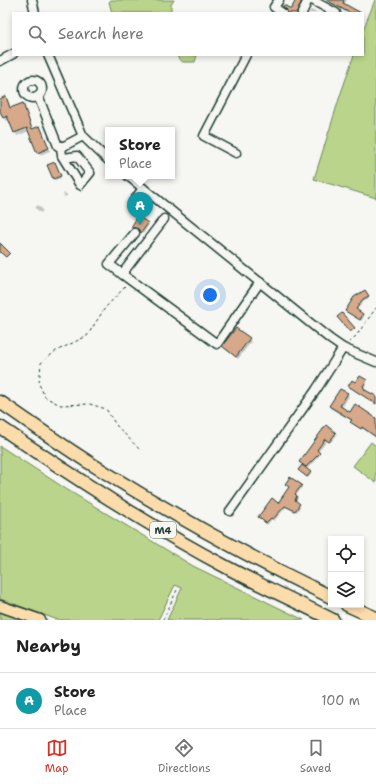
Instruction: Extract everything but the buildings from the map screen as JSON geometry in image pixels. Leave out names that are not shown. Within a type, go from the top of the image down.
[{"type":"highway","name":"M4","points":[[0,402],[92,464],[163,508],[220,540],[328,595]]},
{"type":"highway","name":"M4","points":[[0,427],[61,468],[167,533],[229,568],[334,620]]},
{"type":"highway","points":[[354,608],[376,618]]},
{"type":"main road","points":[[0,606],[40,620]]},
{"type":"street","points":[[32,0],[35,12]]},
{"type":"street","points":[[279,0],[274,7],[281,12]]},
{"type":"street","points":[[302,12],[308,0]]},
{"type":"street","points":[[312,0],[334,12]]},
{"type":"street","points":[[0,62],[12,55]]},
{"type":"street","points":[[48,56],[82,136],[105,157]]},
{"type":"street","points":[[236,153],[204,136],[245,56]]},
{"type":"street","points":[[38,96],[58,146],[61,146],[64,158]]},
{"type":"street","points":[[61,146],[64,146],[82,136]]},
{"type":"street","points":[[132,179],[330,339],[343,348],[376,362]]},
{"type":"street","points":[[134,201],[143,188]]},
{"type":"street","points":[[122,274],[164,219]]},
{"type":"street","points":[[135,233],[109,264],[217,344],[260,282]]},
{"type":"street","points":[[230,511],[316,390],[343,348]]},
{"type":"path","points":[[131,280],[105,308],[87,336],[56,351],[41,363],[38,384],[45,397],[60,405],[90,404],[106,409],[116,425],[141,451]]},
{"type":"path","points":[[343,348],[356,336],[376,308]]},
{"type":"path","points":[[163,620],[177,590]]},
{"type":"green space","points":[[111,0],[174,0],[171,5],[171,12],[112,12],[109,2]]},
{"type":"green space","points":[[376,0],[376,198],[314,179],[354,56],[364,56],[364,28]]},
{"type":"green space","points":[[177,56],[197,56],[195,62],[183,62]]},
{"type":"green space","points":[[371,442],[376,446],[376,483],[353,466]]},
{"type":"green space","points":[[0,446],[66,489],[193,566],[304,620],[167,620],[182,588],[175,585],[158,620],[58,620],[0,599]]},
{"type":"green space","points":[[0,610],[30,620],[0,620]]},
{"type":"place","name":"Store","points":[[140,225]]}]
